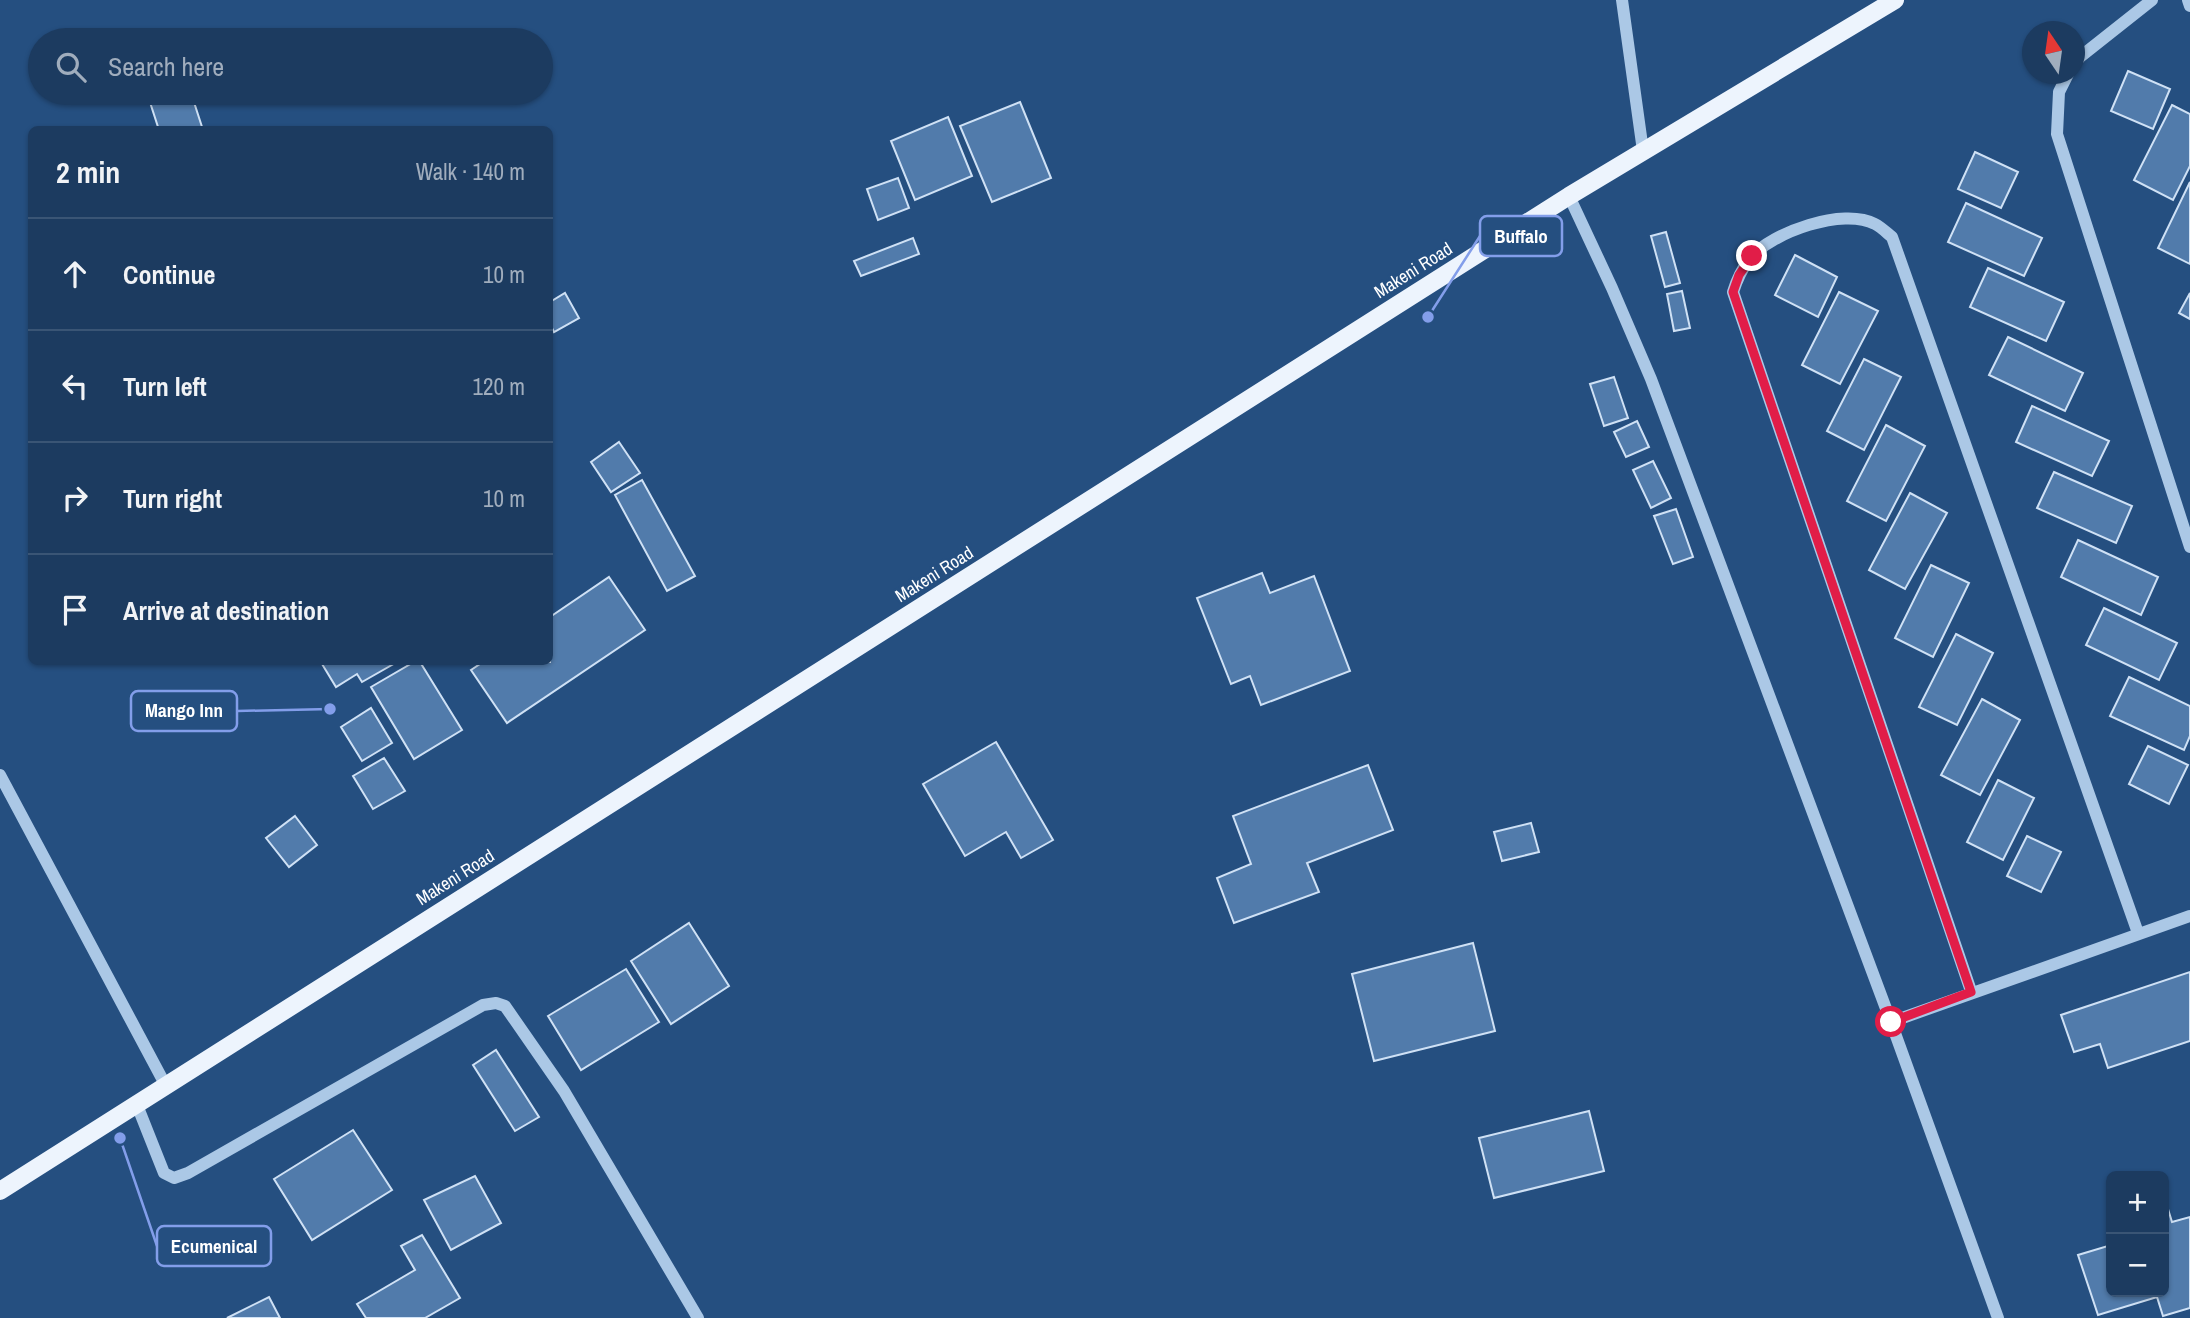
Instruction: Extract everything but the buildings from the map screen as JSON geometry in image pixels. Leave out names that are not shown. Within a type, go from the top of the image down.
[{"type":"main road","name":"Makeni Road","points":[[0,1191],[1569,196],[1895,0]]},
{"type":"street","points":[[1622,0],[1643,151]]},
{"type":"street","points":[[2085,53],[2152,0]]},
{"type":"street","points":[[2188,0],[2190,6]]},
{"type":"street","points":[[2063,84],[2059,92],[2057,134],[2190,547]]},
{"type":"street","points":[[1569,196],[1651,379],[1891,1022],[1998,1318]]},
{"type":"street","points":[[1971,992],[1733,292],[1739,275],[1752,256],[1787,234],[1825,219],[1858,219],[1875,224],[1892,237],[2138,933]]},
{"type":"street","points":[[0,775],[166,1086]]},
{"type":"street","points":[[1891,1022],[2190,916]]},
{"type":"street","points":[[137,1105],[164,1173],[174,1178],[483,1005],[496,1003],[505,1006],[564,1091],[698,1318]]},
{"type":"place","name":"Buffalo","points":[[1428,317]]},
{"type":"place","name":"Mango Inn","points":[[330,709]]},
{"type":"place","name":"Ecumenical","points":[[120,1138]]},
{"type":"route","points":[[1752,256],[1739,275],[1733,292],[1971,992],[1891,1022]]}]
